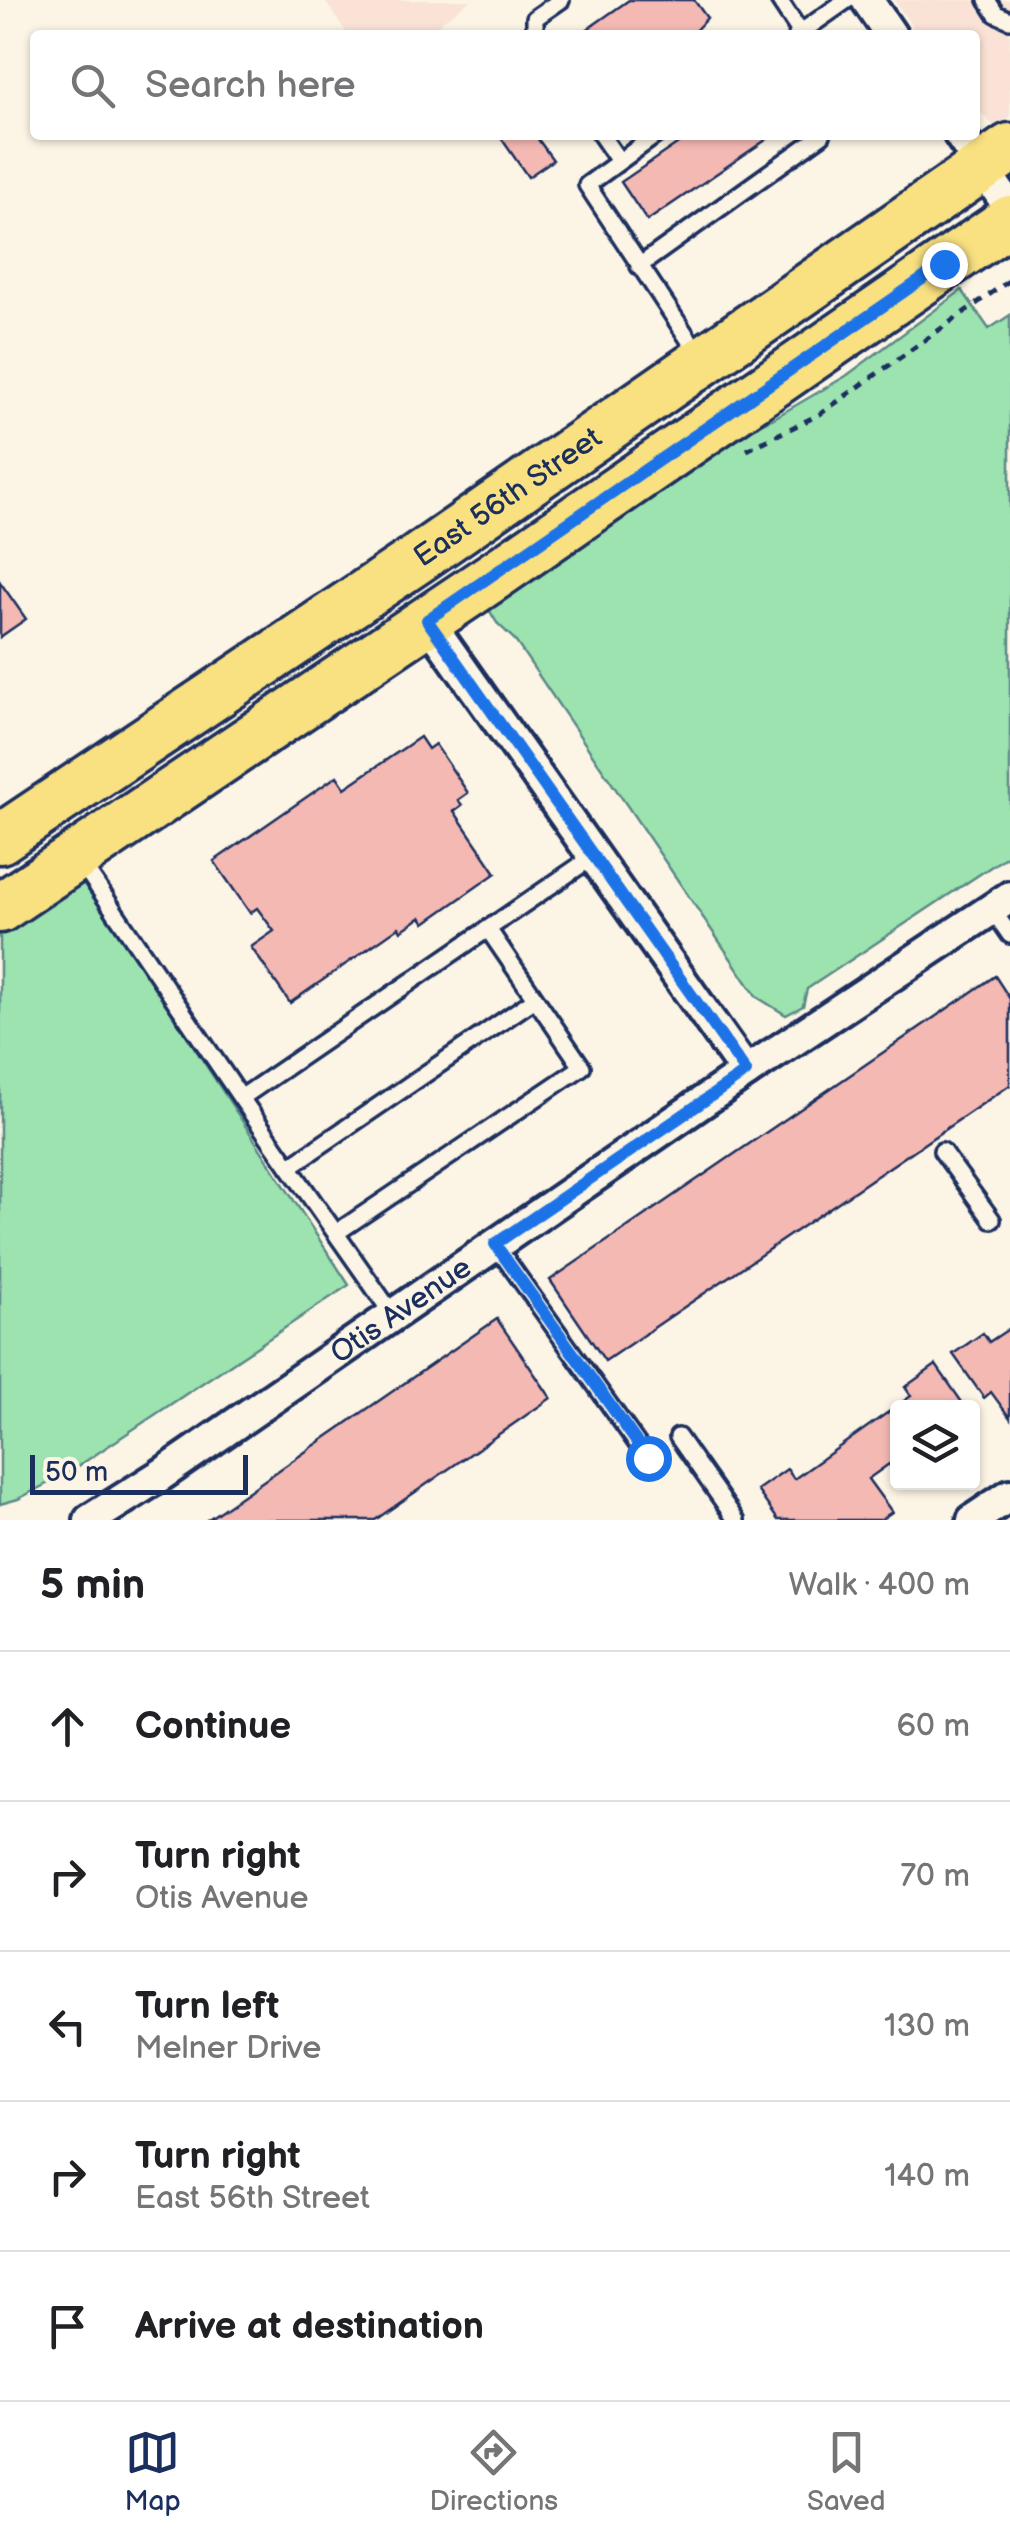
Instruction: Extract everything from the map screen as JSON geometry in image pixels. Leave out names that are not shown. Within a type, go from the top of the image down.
[{"type":"main road","name":"East 56th Street","points":[[0,838],[416,560],[689,371],[996,179]]},
{"type":"main road","name":"East 56th Street","points":[[0,908],[427,620],[996,179]]},
{"type":"main road","points":[[427,620],[423,592],[435,578],[521,514],[689,371]]},
{"type":"street","points":[[867,0],[888,30]]},
{"type":"street","points":[[427,620],[746,1072]]},
{"type":"street","name":"Otis Avenue","points":[[90,1520],[746,1072],[1001,903]]},
{"type":"street","points":[[973,1520],[1010,1494]]},
{"type":"lane","points":[[535,30],[534,18],[561,0]]},
{"type":"lane","points":[[779,0],[798,30]]},
{"type":"lane","points":[[806,30],[847,0]]},
{"type":"lane","points":[[987,0],[996,14],[1010,20]]},
{"type":"lane","points":[[605,140],[619,162]]},
{"type":"lane","points":[[649,140],[587,185],[640,266],[689,371]]},
{"type":"lane","points":[[640,266],[815,140]]},
{"type":"lane","points":[[77,856],[392,1315]]},
{"type":"lane","points":[[241,1098],[594,856]]},
{"type":"lane","points":[[1001,903],[1010,935]]},
{"type":"lane","points":[[336,1234],[582,1068],[488,929]]},
{"type":"lane","points":[[290,1167],[534,999]]},
{"type":"lane","points":[[942,1151],[992,1220]]},
{"type":"lane","points":[[495,1244],[648,1458]]},
{"type":"lane","points":[[678,1438],[736,1520]]},
{"type":"path","points":[[982,298],[1010,280]]},
{"type":"shaded area","points":[[324,0],[471,0],[431,30],[345,30]]},
{"type":"shaded area","points":[[894,0],[1010,0],[1010,117],[995,128],[980,111],[980,30],[915,30]]},
{"type":"green space","points":[[962,290],[989,329],[1010,315],[1010,854],[807,989],[803,1006],[786,1015],[757,997],[514,639],[497,623],[485,603],[692,455],[774,418],[846,376]]},
{"type":"green space","points":[[82,875],[349,1285],[71,1471],[18,1499],[0,1504],[0,929]]},
{"type":"building","points":[[629,0],[694,0],[707,18],[696,30],[586,30]]},
{"type":"building","points":[[502,140],[539,140],[553,160],[528,177]]},
{"type":"building","points":[[683,140],[766,140],[647,221],[621,182]]},
{"type":"building","points":[[0,582],[26,619],[0,637]]},
{"type":"building","points":[[420,737],[428,749],[435,744],[468,793],[458,800],[462,805],[454,811],[496,873],[425,923],[421,917],[401,931],[399,927],[290,1003],[251,947],[274,931],[257,908],[250,913],[214,861],[337,776],[345,788]]},
{"type":"building","points":[[995,976],[1010,999],[1010,1085],[605,1361],[550,1280]]},
{"type":"building","points":[[497,1319],[551,1398],[375,1520],[207,1520]]},
{"type":"building","points":[[1010,1328],[1010,1418],[991,1392],[984,1398],[953,1354],[983,1333],[989,1342]]},
{"type":"building","points":[[936,1365],[960,1400],[905,1400],[911,1396],[905,1387]]},
{"type":"building","points":[[890,1411],[890,1465],[868,1479],[892,1512],[880,1520],[778,1520],[757,1490],[787,1469],[794,1479]]},
{"type":"route","points":[[648,1458],[495,1244],[746,1072],[427,620],[944,264]]}]
